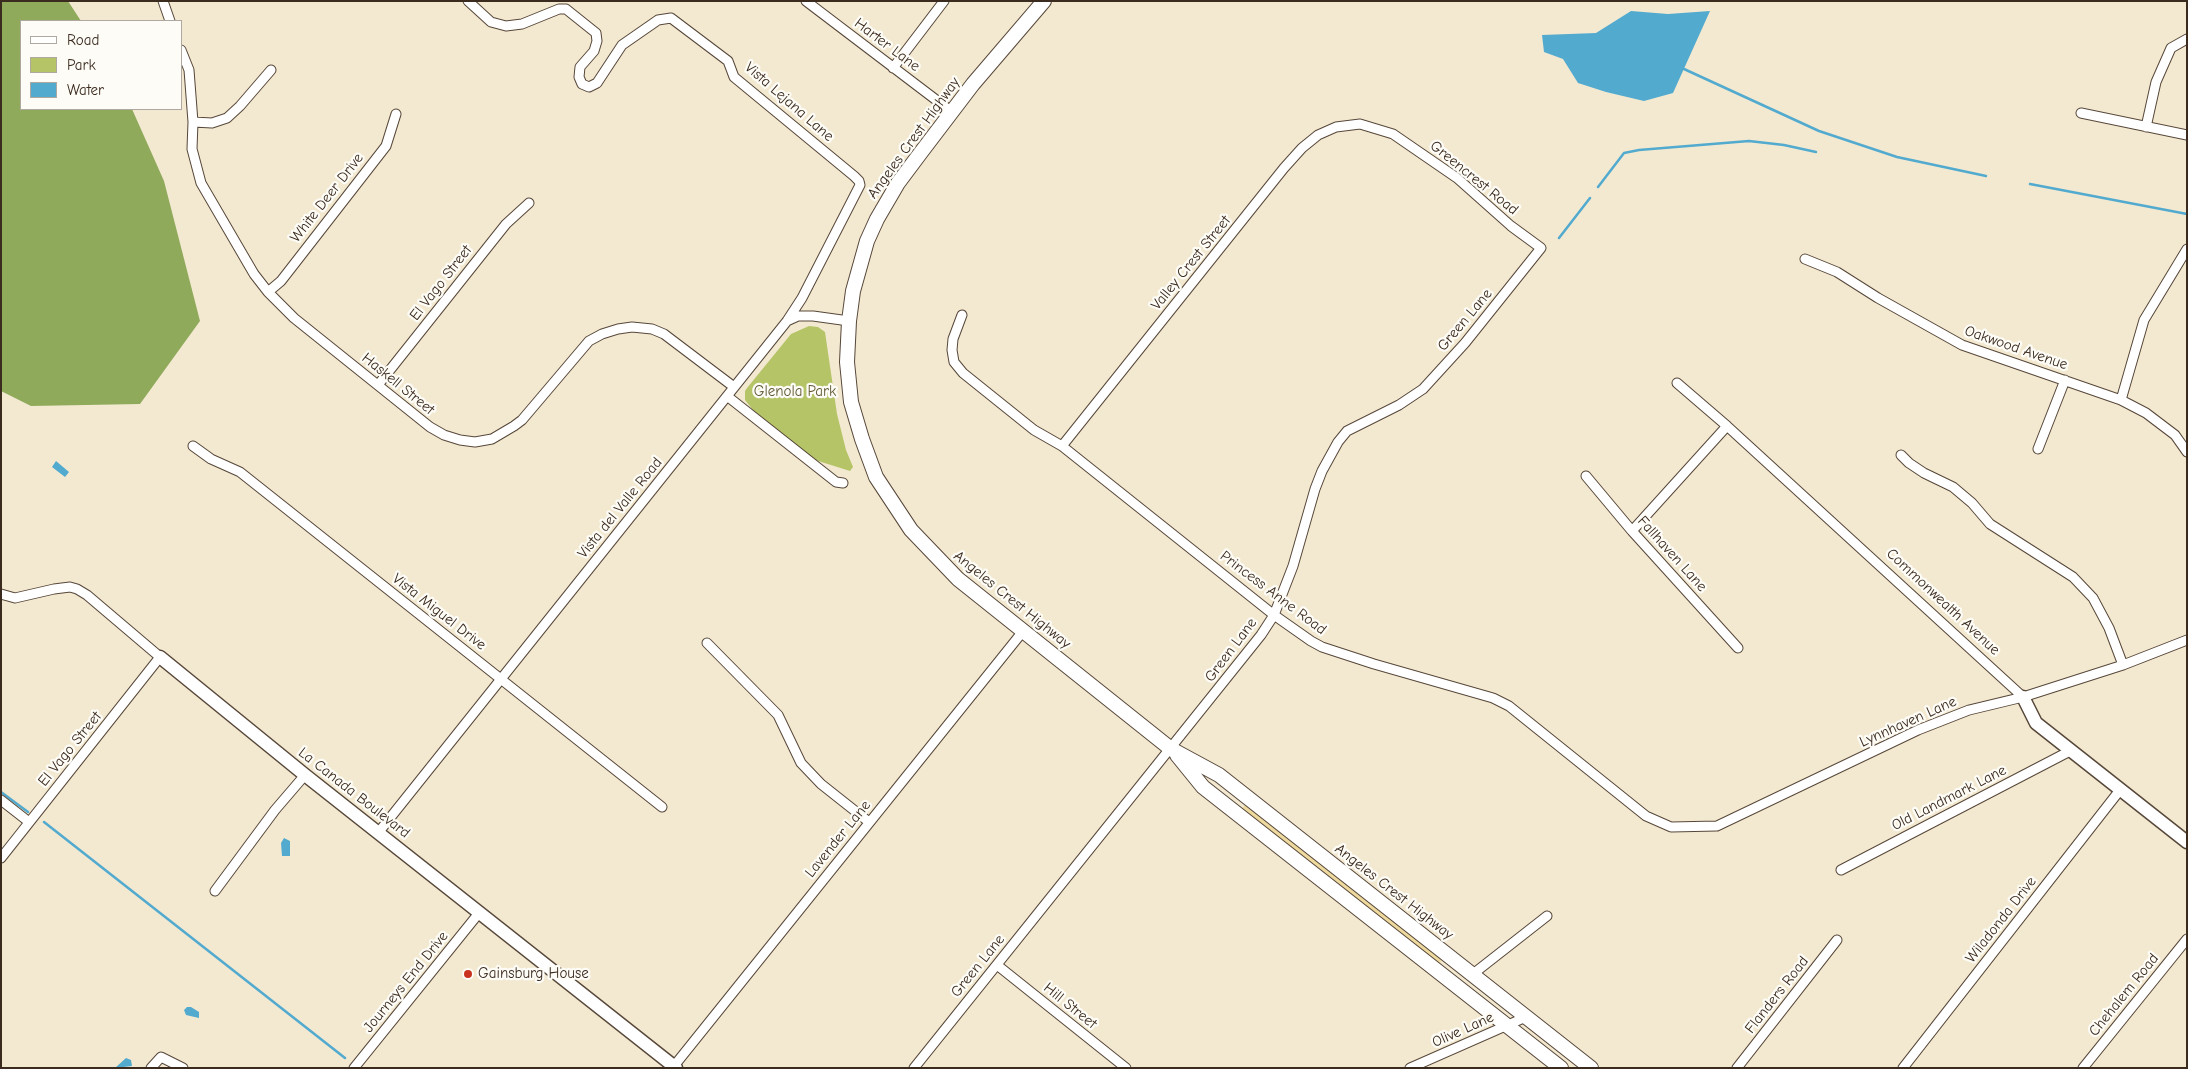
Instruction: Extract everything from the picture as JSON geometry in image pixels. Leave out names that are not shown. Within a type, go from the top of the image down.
[{"type":"main road","name":"Angeles Crest Highway","points":[[1044,1],[952,112],[898,183],[877,219],[860,265],[848,321],[847,362],[851,402],[876,477],[911,530],[945,567],[1171,749],[1204,787],[1561,1068]]},
{"type":"main road","name":"Angeles Crest Highway","points":[[1171,749],[1219,775],[1591,1068]]},
{"type":"street","points":[[163,1],[170,20]]},
{"type":"street","name":"Vista Lejana Lane","points":[[468,1],[491,22],[506,26],[522,24],[559,9],[566,9],[596,33],[597,41],[594,51],[580,67],[579,77],[582,84],[589,87],[597,83],[622,45],[658,20],[671,18],[728,61],[734,77],[859,180],[860,185]]},
{"type":"street","name":"Harter Lane","points":[[806,1],[952,112]]},
{"type":"street","points":[[893,68],[944,1]]},
{"type":"street","points":[[2146,127],[2156,82],[2171,48],[2187,39]]},
{"type":"street","name":"Haskell Street","points":[[182,52],[189,70],[193,122],[192,149],[201,183],[254,274],[268,292],[294,318],[430,427],[444,435],[475,442],[492,438],[514,426],[526,416],[589,341],[610,331],[632,327],[664,334],[734,387]]},
{"type":"street","points":[[193,122],[212,123],[227,118],[271,70]]},
{"type":"street","points":[[2080,113],[2187,135]]},
{"type":"street","name":"White Deer Drive","points":[[268,292],[281,281],[386,146],[396,114]]},
{"type":"street","name":"Greencrest Road","points":[[1360,124],[1393,134],[1410,144],[1457,178],[1511,226],[1541,248]]},
{"type":"street","name":"Valley Crest Street","points":[[1062,446],[1302,148],[1318,135],[1336,127],[1360,124]]},
{"type":"street","name":"Vista del Valle Road","points":[[378,833],[787,321],[802,298],[860,185]]},
{"type":"street","name":"El Vago Street","points":[[378,385],[506,224],[529,202]]},
{"type":"street","name":"Green Lane","points":[[914,1068],[1261,635],[1274,615],[1293,566],[1315,489],[1338,442],[1347,432],[1399,405],[1423,389],[1465,343],[1541,248]]},
{"type":"street","points":[[2121,400],[2144,320],[2187,249]]},
{"type":"street","name":"Oakwood Avenue","points":[[1805,259],[1837,272],[1878,298],[1962,345],[2121,400],[2146,413],[2174,436],[2187,452]]},
{"type":"street","name":"Princess Anne Road","points":[[962,315],[953,339],[954,362],[963,373],[1034,430],[1062,446],[1274,615],[1310,641],[1322,647],[1494,698],[1509,706],[1646,816]]},
{"type":"street","points":[[787,321],[798,316],[848,321]]},
{"type":"street","points":[[2038,449],[2065,380]]},
{"type":"street","name":"Commonwealth Avenue","points":[[1677,383],[1727,426],[2023,697],[2036,722],[2070,751],[2187,842]]},
{"type":"street","points":[[727,396],[836,482],[844,484]]},
{"type":"street","points":[[1632,531],[1727,426]]},
{"type":"street","name":"Vista Miguel Drive","points":[[193,446],[211,459],[240,472],[502,678],[662,807]]},
{"type":"street","points":[[1902,455],[1909,463],[1924,473],[1953,487],[1972,503],[1990,524],[2073,577],[2093,598],[2108,628],[2123,666]]},
{"type":"street","name":"Fallhaven Lane","points":[[1586,476],[1632,531],[1738,648]]},
{"type":"street","name":"La Canada Boulevard","points":[[1,594],[15,598],[70,587],[87,595],[305,775],[675,1067]]},
{"type":"street","name":"Lavender Lane","points":[[675,1067],[1024,630]]},
{"type":"street","name":"Lynnhaven Lane","points":[[1646,816],[1671,827],[1717,826],[1918,730],[1969,710],[2023,697],[2123,666],[2187,640]]},
{"type":"street","points":[[707,643],[778,715],[801,763],[820,784],[870,822]]},
{"type":"street","name":"El Vago Street","points":[[1,858],[160,657]]},
{"type":"street","name":"Old Landmark Lane","points":[[1841,870],[2070,751]]},
{"type":"street","points":[[215,892],[254,838],[305,775]]},
{"type":"street","name":"Wiladonda Drive","points":[[1903,1068],[2120,790]]},
{"type":"street","points":[[1,800],[29,822]]},
{"type":"street","name":"Journeys End Drive","points":[[354,1068],[479,913]]},
{"type":"street","points":[[1472,974],[1547,916]]},
{"type":"street","name":"Chehalem Road","points":[[2084,1068],[2187,939]]},
{"type":"street","name":"Flanders Road","points":[[1737,1068],[1837,940]]},
{"type":"street","name":"Hill Street","points":[[997,965],[1126,1068]]},
{"type":"street","name":"Olive Lane","points":[[1410,1068],[1526,1017]]},
{"type":"street","points":[[151,1068],[161,1057],[183,1068]]},
{"type":"green space","points":[[1,1],[68,1],[80,20],[20,20],[20,110],[132,110],[164,181],[200,321],[140,404],[31,406],[1,391]]},
{"type":"green space","name":"Glenola Park","points":[[809,326],[818,327],[825,332],[837,414],[846,450],[853,467],[850,471],[815,460],[753,410],[745,400],[747,388],[791,334]]},
{"type":"sand","points":[[1246,804],[1440,957],[1441,962],[1436,963],[1241,810]]},
{"type":"water","points":[[1631,11],[1668,14],[1710,11],[1673,93],[1644,101],[1606,92],[1578,83],[1563,59],[1544,52],[1542,35],[1596,33]]},
{"type":"water","points":[[56,461],[69,472],[65,477],[52,467]]},
{"type":"water","points":[[284,838],[290,841],[290,856],[282,856],[281,843]]},
{"type":"water","points":[[187,1007],[191,1007],[199,1012],[199,1018],[186,1015],[184,1010]]},
{"type":"water","points":[[126,1058],[131,1060],[132,1066],[115,1068]]},
{"type":"waterway","points":[[1684,69],[1819,131],[1897,157],[1986,176]]},
{"type":"waterway","points":[[1598,187],[1624,153],[1639,150],[1749,141],[1784,145],[1816,152]]},
{"type":"waterway","points":[[2030,184],[2187,214]]},
{"type":"waterway","points":[[1559,238],[1590,198]]},
{"type":"waterway","points":[[1,792],[28,812]]},
{"type":"waterway","points":[[44,822],[345,1058]]},
{"type":"place","name":"Gainsburg House","points":[[468,974]]}]
